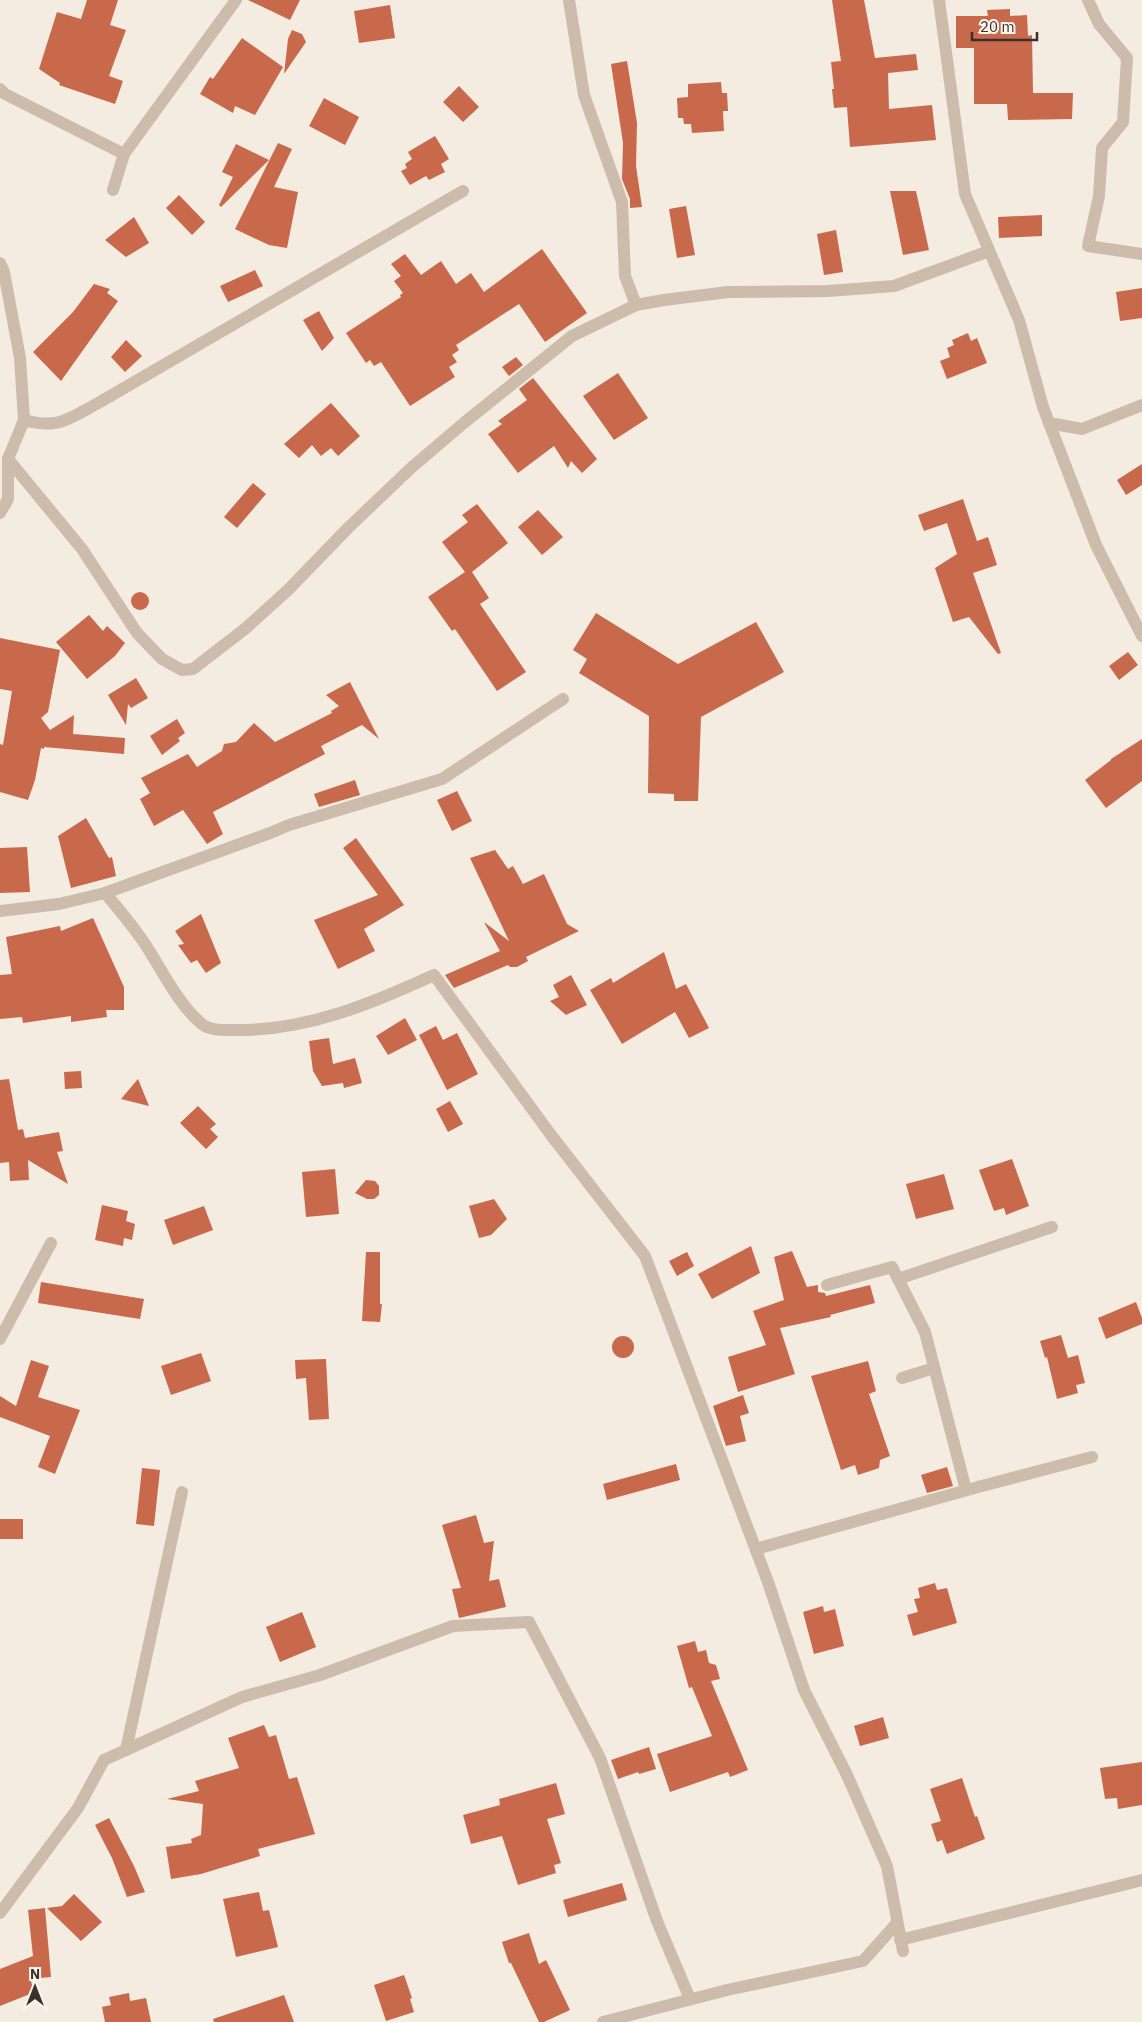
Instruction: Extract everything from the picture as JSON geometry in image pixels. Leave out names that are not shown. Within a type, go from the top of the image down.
[{"type":"street","points":[[113,190],[124,154],[236,0]]},
{"type":"street","points":[[570,0],[584,95],[622,202],[625,276],[636,305]]},
{"type":"street","points":[[939,0],[965,194],[1018,320],[1050,423],[1096,545],[1142,636]]},
{"type":"street","points":[[1088,0],[1099,24],[1127,58],[1124,122],[1102,148],[1099,196],[1088,246],[1142,254]]},
{"type":"street","points":[[0,89],[5,94],[124,154]]},
{"type":"street","points":[[24,420],[41,425],[56,424],[100,402],[463,191]]},
{"type":"street","points":[[8,459],[82,549],[138,633],[162,659],[182,670],[193,669],[234,638],[260,615],[411,468],[572,336],[636,305],[728,292],[828,291],[894,286],[989,251]]},
{"type":"street","points":[[0,263],[4,272],[20,358],[24,420],[8,459],[8,499],[0,513]]},
{"type":"street","points":[[1050,423],[1082,429],[1142,404]]},
{"type":"street","points":[[0,911],[59,904],[105,893],[270,833],[289,824],[442,779],[562,699]]},
{"type":"street","points":[[105,893],[142,940],[188,1010],[201,1024],[212,1029],[244,1030],[312,1022],[362,1006],[434,975],[551,1135],[645,1256],[756,1550],[804,1690],[847,1775],[887,1866],[896,1923],[902,1946],[1142,1880]]},
{"type":"street","points":[[898,1279],[1052,1227]]},
{"type":"street","points":[[0,1339],[51,1243]]},
{"type":"street","points":[[827,1284],[892,1267],[925,1332],[966,1490]]},
{"type":"street","points":[[902,1378],[934,1368]]},
{"type":"street","points":[[756,1550],[966,1490],[1092,1458]]},
{"type":"street","points":[[126,1750],[182,1492]]},
{"type":"street","points":[[0,1913],[78,1808],[104,1760],[242,1697],[320,1675],[453,1626],[529,1622],[600,1758],[657,1921],[690,2000]]},
{"type":"street","points":[[603,2022],[726,1990],[863,1961],[896,1923]]},
{"type":"building","points":[[87,0],[118,0],[110,25],[126,30],[109,76],[123,81],[115,104],[59,85],[60,83],[39,69],[57,12],[81,19]]},
{"type":"building","points":[[248,0],[300,0],[290,20]]},
{"type":"building","points":[[832,0],[864,0],[875,58],[916,54],[918,70],[888,73],[889,109],[932,105],[936,140],[850,147],[847,107],[834,108],[831,62],[841,61]]},
{"type":"building","points":[[390,5],[395,38],[359,43],[354,11]]},
{"type":"building","points":[[1010,9],[1010,16],[1027,15],[1028,36],[1032,35],[1033,93],[1073,93],[1072,119],[1008,120],[1007,104],[974,104],[974,48],[956,48],[956,16],[988,16],[987,10]]},
{"type":"building","points":[[292,30],[302,34],[306,42],[284,74],[288,39]]},
{"type":"building","points":[[242,38],[283,67],[255,115],[235,106],[233,113],[200,94],[210,77],[213,79]]},
{"type":"building","points":[[627,61],[637,123],[636,166],[642,207],[630,208],[630,199],[622,179],[623,143],[611,64]]},
{"type":"building","points":[[721,82],[722,93],[727,93],[728,111],[723,111],[724,131],[692,133],[691,124],[684,124],[683,118],[678,118],[677,98],[688,97],[688,84]]},
{"type":"building","points":[[459,86],[479,107],[463,122],[443,102]]},
{"type":"building","points":[[324,98],[359,117],[345,145],[309,126]]},
{"type":"building","points":[[435,136],[449,159],[441,164],[445,172],[429,180],[426,176],[410,185],[401,171],[407,168],[405,164],[412,159],[408,152]]},
{"type":"building","points":[[278,143],[292,149],[274,187],[298,192],[287,248],[269,245],[235,229]]},
{"type":"building","points":[[236,144],[269,160],[221,207],[219,205],[233,177],[222,172]]},
{"type":"building","points":[[890,191],[916,191],[929,250],[903,255]]},
{"type":"building","points":[[179,195],[205,222],[192,235],[166,208]]},
{"type":"building","points":[[686,206],[695,255],[677,258],[669,209]]},
{"type":"building","points":[[1042,215],[1042,236],[999,238],[998,217]]},
{"type":"building","points":[[134,217],[149,243],[126,257],[105,240]]},
{"type":"building","points":[[836,230],[843,272],[824,275],[817,234]]},
{"type":"building","points":[[542,249],[587,313],[545,342],[519,304],[456,345],[459,350],[452,355],[457,362],[449,367],[455,377],[410,406],[381,362],[374,366],[370,360],[366,363],[346,333],[401,297],[400,295],[403,293],[394,281],[401,276],[391,264],[405,254],[421,275],[441,261],[456,284],[471,273],[484,292]]},
{"type":"building","points":[[255,270],[263,286],[228,302],[220,286]]},
{"type":"building","points":[[94,284],[110,289],[107,293],[118,301],[61,381],[33,352],[73,312]]},
{"type":"building","points":[[1142,288],[1142,318],[1120,321],[1116,292]]},
{"type":"building","points":[[319,311],[334,338],[322,351],[303,320]]},
{"type":"building","points":[[968,333],[971,341],[977,338],[987,363],[947,379],[940,361],[950,357],[947,348],[954,345],[952,340]]},
{"type":"building","points":[[126,340],[142,356],[125,372],[111,357]]},
{"type":"building","points":[[516,357],[523,365],[509,376],[502,367]]},
{"type":"building","points":[[618,373],[648,418],[614,440],[583,396]]},
{"type":"building","points":[[533,378],[597,459],[582,473],[571,461],[568,468],[554,446],[518,473],[488,434],[502,424],[498,421],[527,400],[519,389]]},
{"type":"building","points":[[331,403],[360,436],[338,456],[331,448],[321,456],[312,445],[299,458],[284,444]]},
{"type":"building","points":[[1142,464],[1142,485],[1126,495],[1117,480]]},
{"type":"building","points":[[253,483],[266,494],[237,528],[224,517]]},
{"type":"building","points":[[963,499],[977,541],[988,537],[997,565],[973,573],[1001,653],[998,654],[969,617],[953,622],[935,568],[957,554],[947,523],[924,531],[918,515]]},
{"type":"building","points":[[477,504],[508,543],[472,572],[489,598],[480,604],[526,672],[497,691],[455,629],[452,631],[428,597],[465,572],[442,542],[468,522],[462,515]]},
{"type":"building","points":[[538,510],[563,537],[542,555],[518,527]]},
{"type":"building","points":[[140,592],[146,595],[149,601],[146,607],[140,610],[134,607],[131,601],[134,595]]},
{"type":"building","points":[[596,613],[678,664],[756,622],[784,672],[701,717],[698,801],[674,801],[674,794],[648,793],[649,716],[579,673],[587,659],[573,650]]},
{"type":"building","points":[[89,615],[103,631],[107,626],[125,643],[115,656],[87,679],[56,642]]},
{"type":"building","points":[[0,638],[60,650],[48,712],[41,718],[50,730],[74,715],[73,734],[125,738],[124,754],[44,747],[44,749],[41,748],[35,780],[28,800],[0,792],[0,744],[3,745],[12,691],[0,689]]},
{"type":"building","points":[[1128,652],[1138,665],[1119,680],[1109,666]]},
{"type":"building","points":[[136,678],[148,698],[131,708],[128,704],[126,725],[108,695]]},
{"type":"building","points":[[350,682],[379,739],[362,725],[321,746],[325,754],[213,812],[223,834],[207,844],[183,810],[154,826],[140,799],[150,793],[141,778],[188,754],[197,767],[222,751],[224,744],[236,742],[254,723],[275,742],[332,713],[331,711],[339,706],[326,695]]},
{"type":"building","points":[[177,719],[185,733],[178,738],[180,741],[162,755],[150,736]]},
{"type":"building","points":[[1142,739],[1142,781],[1106,808],[1085,780],[1111,759]]},
{"type":"building","points":[[355,780],[360,795],[319,807],[314,794]]},
{"type":"building","points":[[457,791],[472,821],[452,831],[437,800]]},
{"type":"building","points":[[86,818],[109,858],[112,857],[116,876],[71,888],[58,836]]},
{"type":"building","points":[[356,838],[404,905],[364,929],[375,951],[338,969],[314,920],[378,895],[343,848]]},
{"type":"building","points":[[27,847],[30,892],[0,893],[0,848]]},
{"type":"building","points":[[495,850],[508,869],[513,866],[523,884],[544,874],[567,924],[579,931],[526,957],[528,961],[517,967],[510,967],[508,965],[454,988],[445,975],[500,951],[484,922],[509,941],[470,858]]},
{"type":"building","points":[[201,914],[221,963],[206,973],[197,960],[191,963],[178,945],[184,944],[175,931]]},
{"type":"building","points":[[93,918],[124,987],[124,1010],[106,1010],[107,1017],[71,1022],[71,1016],[23,1023],[22,1017],[0,1019],[0,975],[12,974],[6,937],[60,926],[61,931]]},
{"type":"building","points":[[664,952],[676,989],[686,984],[709,1028],[689,1038],[675,1012],[622,1044],[590,990],[611,978],[613,983]]},
{"type":"building","points":[[571,975],[587,1005],[566,1015],[550,1001],[559,997],[553,985]]},
{"type":"building","points":[[405,1018],[417,1040],[388,1055],[376,1036]]},
{"type":"building","points":[[436,1026],[443,1040],[457,1033],[478,1074],[447,1090],[419,1035]]},
{"type":"building","points":[[329,1038],[333,1064],[355,1058],[362,1083],[344,1088],[343,1083],[322,1086],[313,1071],[309,1041]]},
{"type":"building","points":[[81,1071],[82,1088],[65,1089],[64,1072]]},
{"type":"building","points":[[9,1079],[18,1130],[23,1129],[25,1138],[59,1132],[63,1151],[57,1152],[68,1184],[28,1160],[29,1180],[10,1181],[9,1162],[0,1163],[0,1080]]},
{"type":"building","points":[[138,1079],[149,1106],[121,1099]]},
{"type":"building","points":[[450,1101],[463,1124],[448,1132],[436,1109]]},
{"type":"building","points":[[198,1106],[216,1124],[210,1129],[218,1137],[206,1149],[180,1123]]},
{"type":"building","points":[[1012,1159],[1029,1206],[1006,1215],[1004,1208],[994,1211],[979,1170]]},
{"type":"building","points":[[335,1169],[339,1214],[306,1217],[302,1172]]},
{"type":"building","points":[[944,1174],[954,1209],[916,1219],[906,1184]]},
{"type":"building","points":[[366,1180],[375,1181],[379,1186],[379,1195],[374,1199],[367,1199],[355,1193]]},
{"type":"building","points":[[494,1199],[507,1219],[491,1235],[479,1238],[469,1206]]},
{"type":"building","points":[[102,1205],[128,1211],[126,1221],[135,1224],[132,1240],[124,1238],[123,1246],[95,1240]]},
{"type":"building","points":[[204,1206],[213,1230],[173,1245],[164,1220]]},
{"type":"building","points":[[751,1246],[760,1273],[712,1299],[698,1274]]},
{"type":"building","points":[[792,1251],[807,1287],[818,1285],[818,1292],[825,1293],[826,1296],[870,1285],[875,1303],[830,1315],[831,1317],[780,1328],[795,1374],[738,1392],[728,1357],[766,1345],[753,1311],[784,1300],[774,1257]]},
{"type":"building","points":[[366,1252],[380,1252],[380,1304],[382,1304],[380,1322],[362,1321]]},
{"type":"building","points":[[687,1252],[694,1266],[677,1276],[669,1261]]},
{"type":"building","points":[[41,1282],[144,1299],[140,1319],[38,1303]]},
{"type":"building","points":[[1136,1302],[1142,1318],[1142,1324],[1106,1339],[1098,1318]]},
{"type":"building","points":[[1061,1335],[1068,1358],[1078,1355],[1085,1383],[1076,1385],[1078,1393],[1057,1399],[1047,1357],[1045,1358],[1040,1341]]},
{"type":"building","points":[[623,1336],[631,1339],[634,1347],[631,1355],[623,1358],[615,1355],[612,1347],[615,1339]]},
{"type":"building","points":[[201,1353],[211,1381],[171,1395],[161,1366]]},
{"type":"building","points":[[326,1359],[329,1419],[309,1420],[306,1378],[296,1379],[295,1360]]},
{"type":"building","points":[[31,1360],[49,1366],[38,1397],[80,1410],[55,1474],[38,1467],[50,1436],[0,1417],[0,1396],[16,1406]]},
{"type":"building","points":[[868,1361],[876,1391],[869,1394],[890,1456],[880,1460],[879,1468],[858,1475],[855,1465],[841,1470],[811,1376]]},
{"type":"building","points":[[743,1395],[749,1413],[740,1416],[746,1441],[726,1446],[713,1406]]},
{"type":"building","points":[[676,1464],[680,1480],[607,1500],[603,1484]]},
{"type":"building","points":[[947,1467],[953,1486],[927,1493],[921,1475]]},
{"type":"building","points":[[142,1468],[160,1470],[154,1526],[136,1524]]},
{"type":"building","points":[[476,1515],[484,1543],[494,1541],[489,1581],[499,1579],[506,1607],[459,1618],[452,1589],[461,1588],[442,1525]]},
{"type":"building","points":[[0,1519],[23,1519],[23,1539],[0,1539]]},
{"type":"building","points":[[935,1583],[937,1590],[947,1588],[957,1623],[913,1636],[907,1615],[918,1612],[914,1599],[920,1598],[918,1588]]},
{"type":"building","points":[[823,1606],[824,1612],[835,1609],[844,1646],[814,1654],[803,1612]]},
{"type":"building","points":[[302,1612],[316,1647],[280,1662],[266,1627]]},
{"type":"building","points":[[695,1641],[698,1652],[706,1650],[709,1663],[716,1665],[720,1679],[711,1681],[748,1770],[730,1777],[728,1772],[670,1792],[657,1754],[712,1736],[692,1687],[689,1688],[677,1646]]},
{"type":"building","points":[[883,1717],[889,1738],[860,1746],[854,1726]]},
{"type":"building","points":[[264,1725],[269,1737],[276,1735],[289,1779],[297,1777],[315,1834],[258,1849],[260,1856],[201,1874],[171,1879],[166,1847],[192,1843],[191,1839],[201,1835],[203,1804],[167,1799],[199,1791],[195,1781],[239,1768],[228,1738]]},
{"type":"building","points":[[649,1747],[656,1769],[639,1774],[638,1772],[618,1779],[611,1760]]},
{"type":"building","points":[[1142,1762],[1142,1805],[1118,1809],[1117,1798],[1105,1799],[1100,1768]]},
{"type":"building","points":[[962,1778],[975,1817],[977,1816],[985,1839],[947,1854],[942,1840],[937,1842],[931,1824],[941,1821],[930,1789]]},
{"type":"building","points":[[556,1783],[565,1814],[547,1819],[561,1863],[554,1865],[556,1873],[518,1885],[502,1836],[471,1844],[463,1815],[500,1805],[499,1799]]},
{"type":"building","points":[[109,1818],[145,1892],[127,1897],[112,1858],[95,1825]]},
{"type":"building","points":[[622,1883],[627,1900],[568,1917],[563,1900]]},
{"type":"building","points":[[259,1892],[263,1911],[269,1910],[278,1947],[236,1957],[223,1899]]},
{"type":"building","points":[[74,1894],[102,1922],[81,1941],[47,1908],[62,1906]]},
{"type":"building","points":[[45,1908],[51,1977],[30,1979],[35,1992],[0,2006],[0,1969],[33,1956],[28,1910]]},
{"type":"building","points":[[529,1933],[539,1964],[546,1960],[570,2010],[544,2022],[539,2022],[511,1963],[509,1963],[502,1942]]},
{"type":"building","points":[[404,1975],[412,1998],[410,1999],[414,2012],[386,2021],[374,1985]]},
{"type":"building","points":[[129,1993],[130,2001],[146,1998],[151,2022],[105,2022],[102,2007],[111,2005],[109,1997]]},
{"type":"building","points":[[284,1995],[294,2022],[214,2022],[213,2019]]}]
